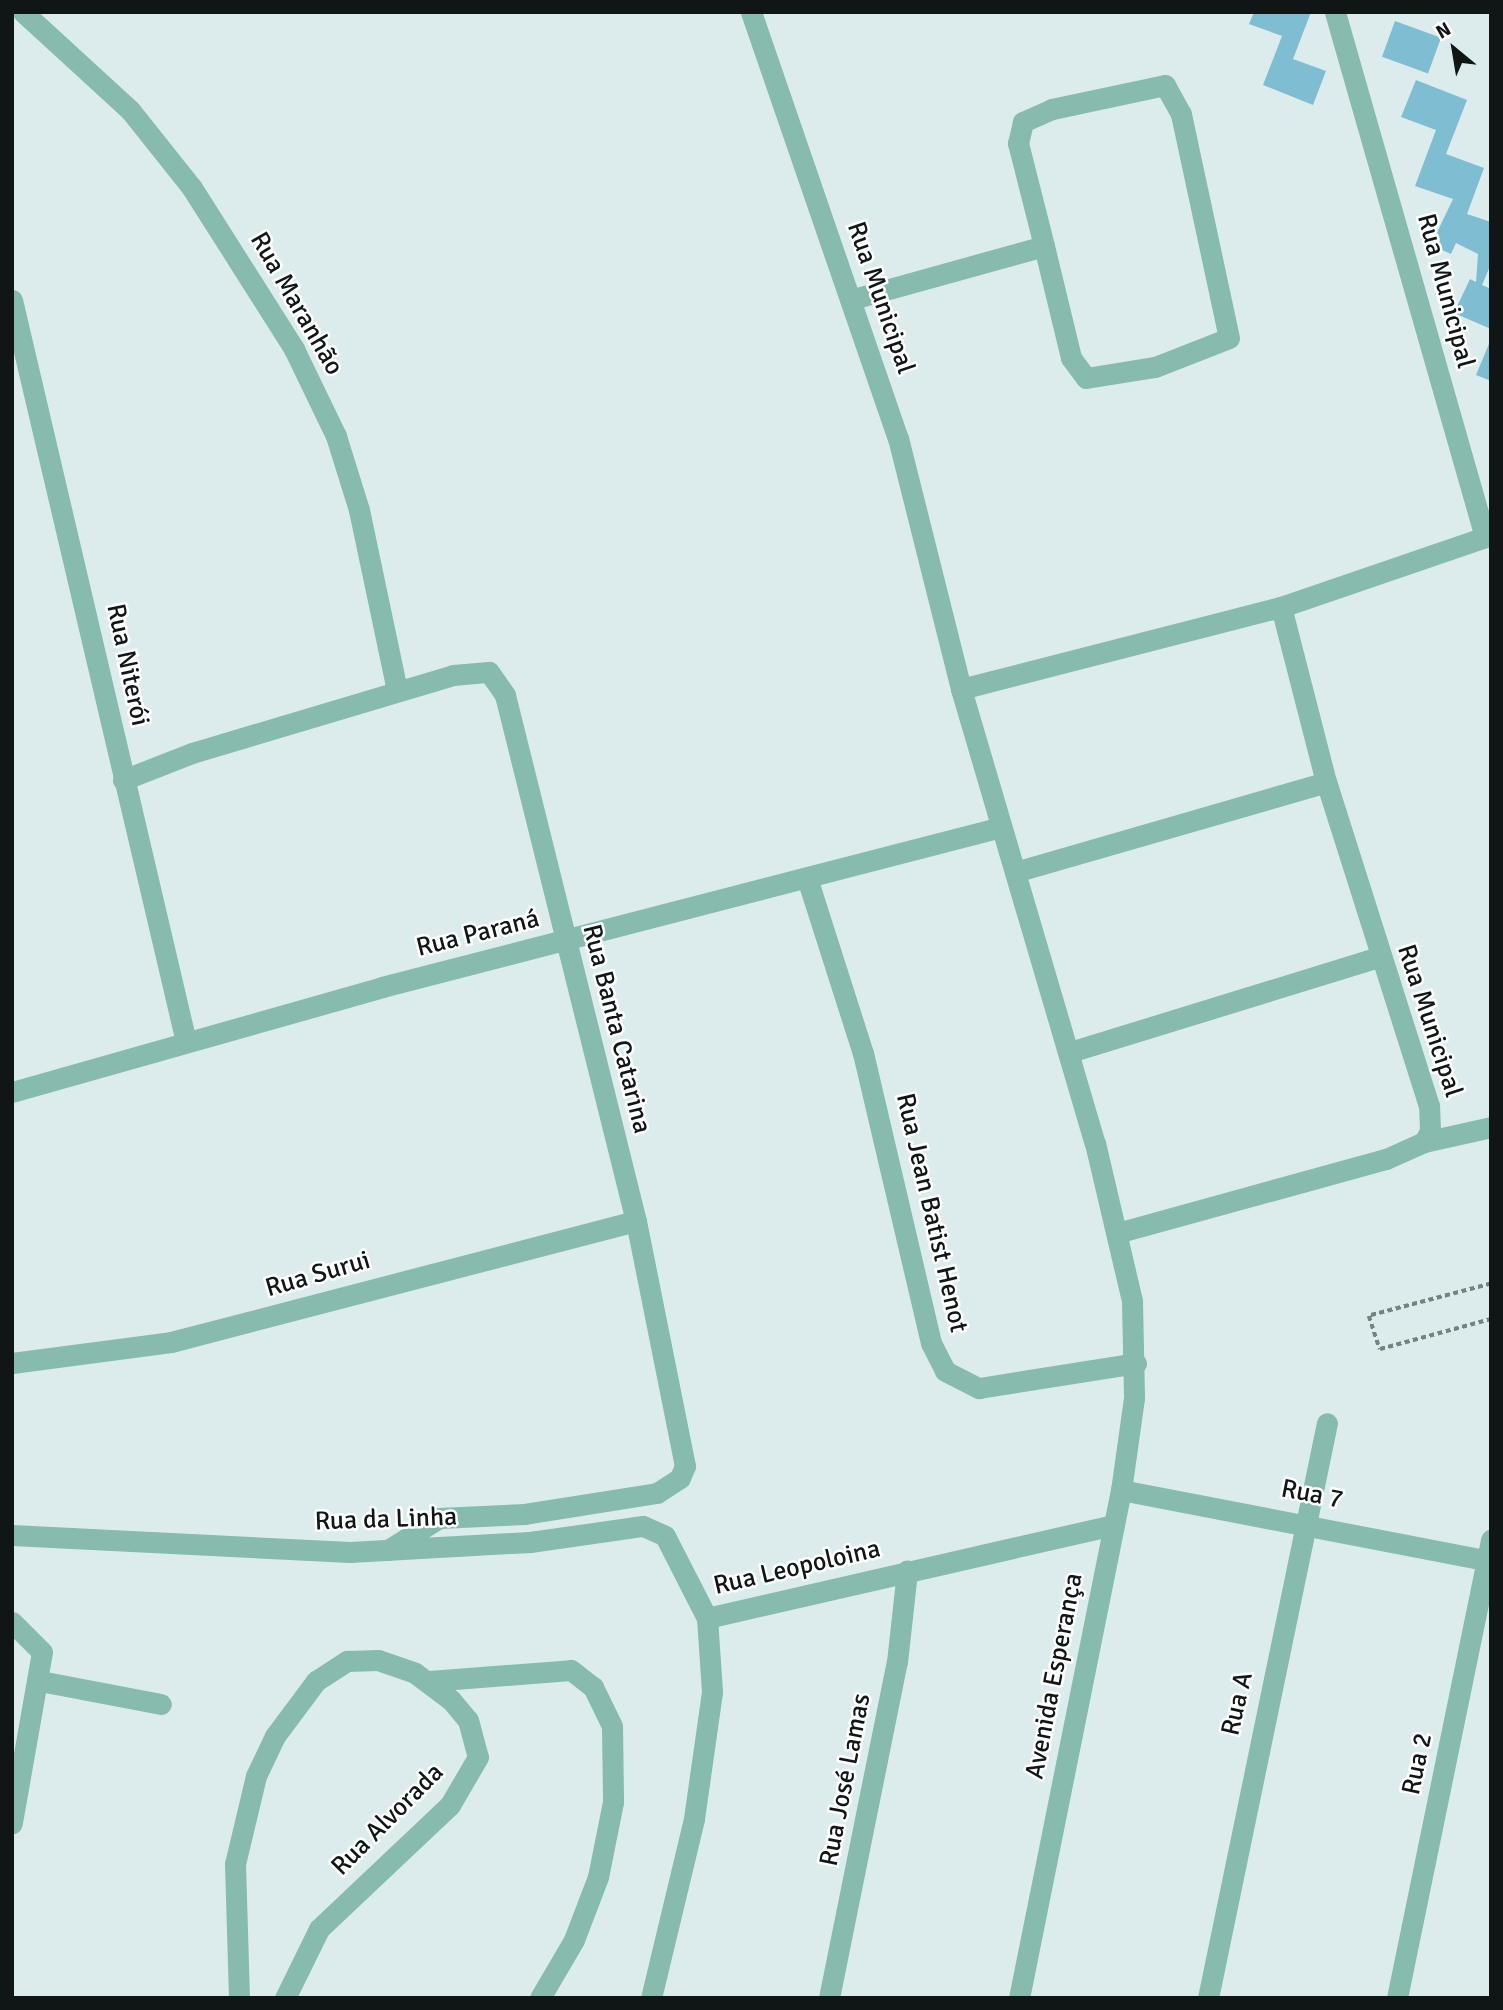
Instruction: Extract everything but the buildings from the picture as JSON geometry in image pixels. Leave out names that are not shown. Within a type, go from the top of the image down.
[{"type":"street","name":"Rua Maranhão","points":[[23,12],[130,110],[192,188],[294,349],[336,436],[359,510],[397,691]]},
{"type":"street","name":"Rua Municipal","points":[[751,12],[853,299],[898,438],[961,689],[1070,1052],[1128,1273],[1136,1363]]},
{"type":"street","name":"Rua Municipal","points":[[961,689],[1280,607],[1485,537],[1335,12]]},
{"type":"street","points":[[1165,85],[1181,114],[1231,334],[1220,345],[1155,367],[1086,378],[1071,358],[1044,246],[1020,156],[1023,122],[1052,108],[1165,85]]},
{"type":"street","points":[[853,299],[1044,246]]},
{"type":"street","name":"Rua Niterói","points":[[12,300],[186,1042]]},
{"type":"street","name":"Rua Municipal","points":[[1280,607],[1326,782],[1378,957],[1429,1106],[1424,1142]]},
{"type":"street","name":"Rua Banta Catarina","points":[[123,780],[397,691],[483,670],[501,685],[636,1221],[685,1449],[680,1478],[656,1493],[620,1502],[439,1518],[388,1550]]},
{"type":"street","points":[[1015,872],[1326,782]]},
{"type":"street","name":"Rua Paraná","points":[[12,1092],[186,1042],[1001,827]]},
{"type":"street","name":"Rua Jean Batist Henot","points":[[807,878],[863,1053],[931,1343],[945,1371],[979,1388],[1136,1363]]},
{"type":"street","points":[[1070,1052],[1378,957]]},
{"type":"street","points":[[1117,1233],[1270,1193],[1424,1142],[1491,1127]]},
{"type":"street","name":"Rua Surui","points":[[12,1363],[171,1342],[636,1221]]},
{"type":"street","name":"Avenida Esperança","points":[[1019,1998],[1121,1490],[1136,1363]]},
{"type":"street","name":"Rua A","points":[[1208,1998],[1327,1423]]},
{"type":"street","name":"Rua 7","points":[[1121,1490],[1489,1554]]},
{"type":"street","name":"Rua Leopoloina","points":[[652,1998],[710,1729],[707,1618],[1114,1525]]},
{"type":"street","name":"Rua da Linha","points":[[12,1535],[226,1549],[388,1550],[530,1542],[643,1526],[665,1536],[678,1551],[707,1618]]},
{"type":"street","name":"Rua 2","points":[[1397,1998],[1489,1554]]},
{"type":"street","name":"Rua José Lamas","points":[[829,1998],[897,1662],[907,1571]]},
{"type":"street","points":[[12,1622],[42,1652],[40,1681],[12,1823]]},
{"type":"street","name":"Rua Alvorada","points":[[239,1998],[238,1841],[275,1736],[316,1681],[347,1661],[378,1660],[429,1681],[468,1720],[477,1746],[474,1769],[450,1805],[319,1929],[285,1998]]},
{"type":"street","points":[[429,1681],[571,1670],[593,1687],[612,1726],[613,1802],[598,1877],[574,1940],[540,1998]]},
{"type":"street","points":[[40,1681],[161,1704]]},
{"type":"path","points":[[1491,1284],[1369,1316],[1380,1349],[1491,1319]]}]
